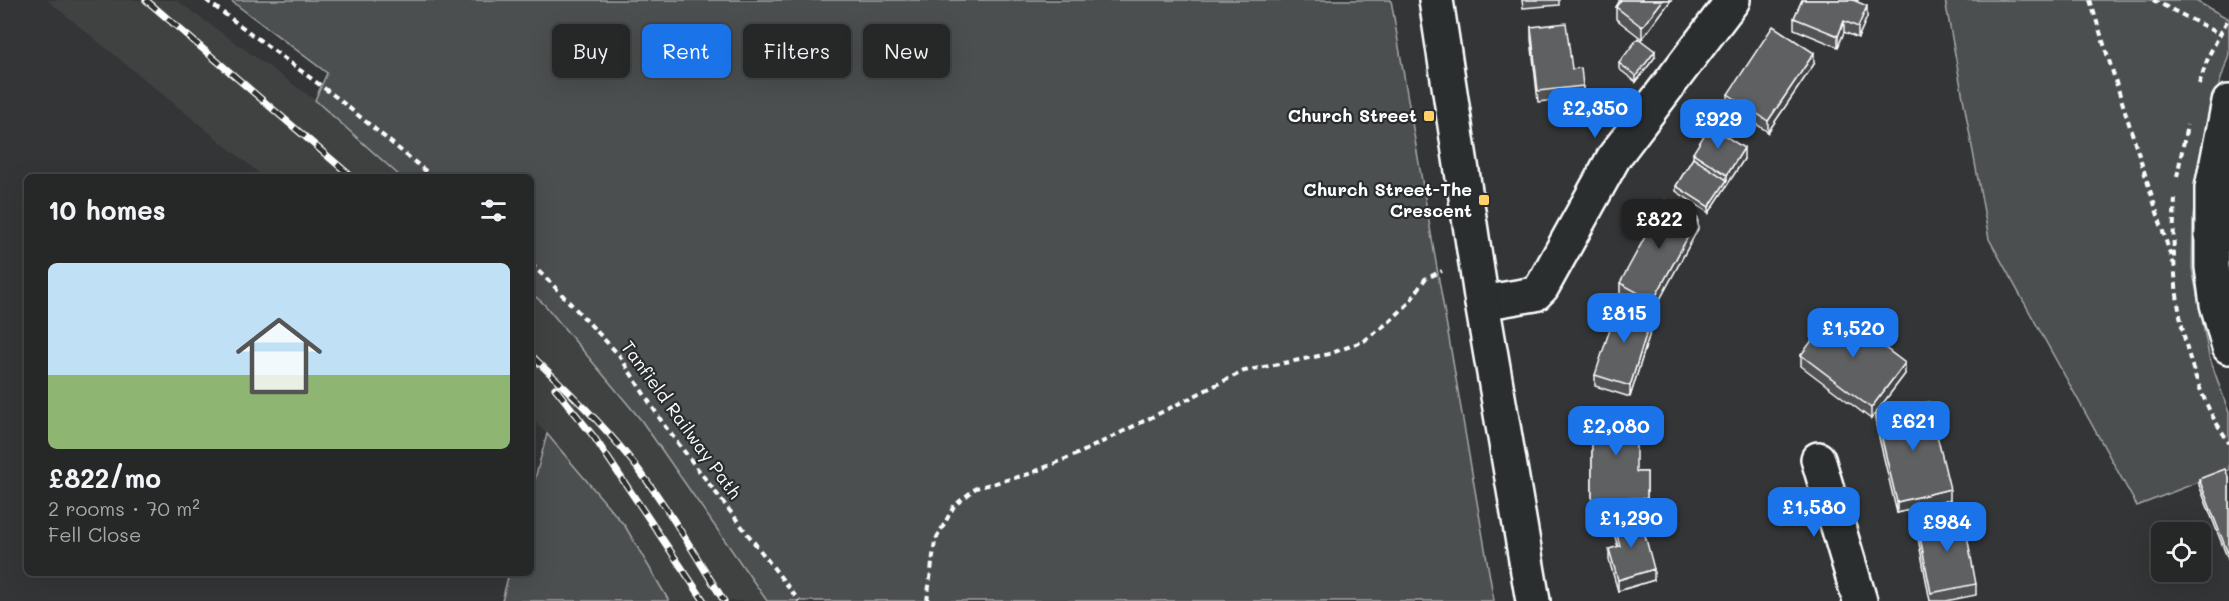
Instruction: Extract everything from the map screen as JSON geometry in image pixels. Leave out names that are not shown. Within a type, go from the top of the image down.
[{"type":"main road","points":[[1436,0],[1482,303],[1533,601]]},
{"type":"main road","points":[[1482,303],[1535,294],[1542,286],[1614,157],[1733,0]]},
{"type":"main road","points":[[2229,102],[2212,267],[2217,304],[2229,347]]},
{"type":"main road","points":[[1818,459],[1860,601]]},
{"type":"path","points":[[206,0],[336,97],[429,174]]},
{"type":"path","points":[[2090,0],[2174,267]]},
{"type":"path","points":[[2153,0],[2220,34]]},
{"type":"path","points":[[927,601],[935,541],[954,506],[976,488],[1029,474],[1080,453],[1244,371],[1329,354],[1364,341],[1409,303],[1425,279],[1475,255]]},
{"type":"path","name":"Tanfield Railway Path","points":[[534,267],[618,355],[664,425],[799,601]]},
{"type":"shaded area","points":[[47,0],[176,0],[315,100],[398,174],[260,174]]},
{"type":"shaded area","points":[[230,0],[1391,0],[1494,601],[767,601],[641,420],[544,304],[534,296],[534,174],[398,174],[315,100],[327,73]]},
{"type":"shaded area","points":[[1945,0],[2194,0],[2229,19],[2229,54],[2205,129],[2193,215],[2192,268],[2209,356],[2229,413],[2229,470],[2137,506],[1989,239]]},
{"type":"shaded area","points":[[534,296],[544,304],[641,420],[767,601],[669,601],[625,526],[534,421]]},
{"type":"shaded area","points":[[547,434],[625,526],[669,601],[502,601],[508,576],[534,576],[534,483]]},
{"type":"building","points":[[1621,0],[1663,0],[1642,27],[1616,7]]},
{"type":"building","points":[[1802,0],[1853,0],[1867,6],[1858,27],[1844,21],[1838,36],[1794,18]]},
{"type":"building","points":[[1566,23],[1572,69],[1581,68],[1583,86],[1538,91],[1531,27]]},
{"type":"building","points":[[1773,26],[1814,53],[1768,121],[1728,94]]},
{"type":"building","points":[[1638,38],[1655,51],[1636,76],[1619,63]]},
{"type":"building","points":[[1710,126],[1744,148],[1727,175],[1693,153]]},
{"type":"building","points":[[1693,158],[1727,180],[1709,207],[1676,186]]},
{"type":"building","points":[[1665,200],[1698,218],[1653,301],[1620,283]]},
{"type":"building","points":[[1619,301],[1653,312],[1630,386],[1595,375]]},
{"type":"building","points":[[1835,310],[1905,363],[1871,408],[1801,355]]},
{"type":"building","points":[[1929,402],[1950,489],[1897,502],[1876,414]]},
{"type":"building","points":[[1592,411],[1636,411],[1636,472],[1647,472],[1647,498],[1592,499]]},
{"type":"building","points":[[2225,469],[2229,478],[2229,556],[2199,479]]},
{"type":"building","points":[[1963,514],[1976,584],[1931,593],[1917,522]]},
{"type":"building","points":[[1640,516],[1654,569],[1618,580],[1609,549],[1620,546],[1614,523]]},
{"type":"railway","points":[[146,0],[349,174]]},
{"type":"railway","points":[[534,358],[593,416],[641,472],[678,526],[724,601]]},
{"type":"railway","points":[[555,388],[594,437],[704,601]]},
{"type":"place","name":"Church Street","points":[[1429,116]]},
{"type":"place","name":"Church Street-The Crescent","points":[[1484,200]]}]
